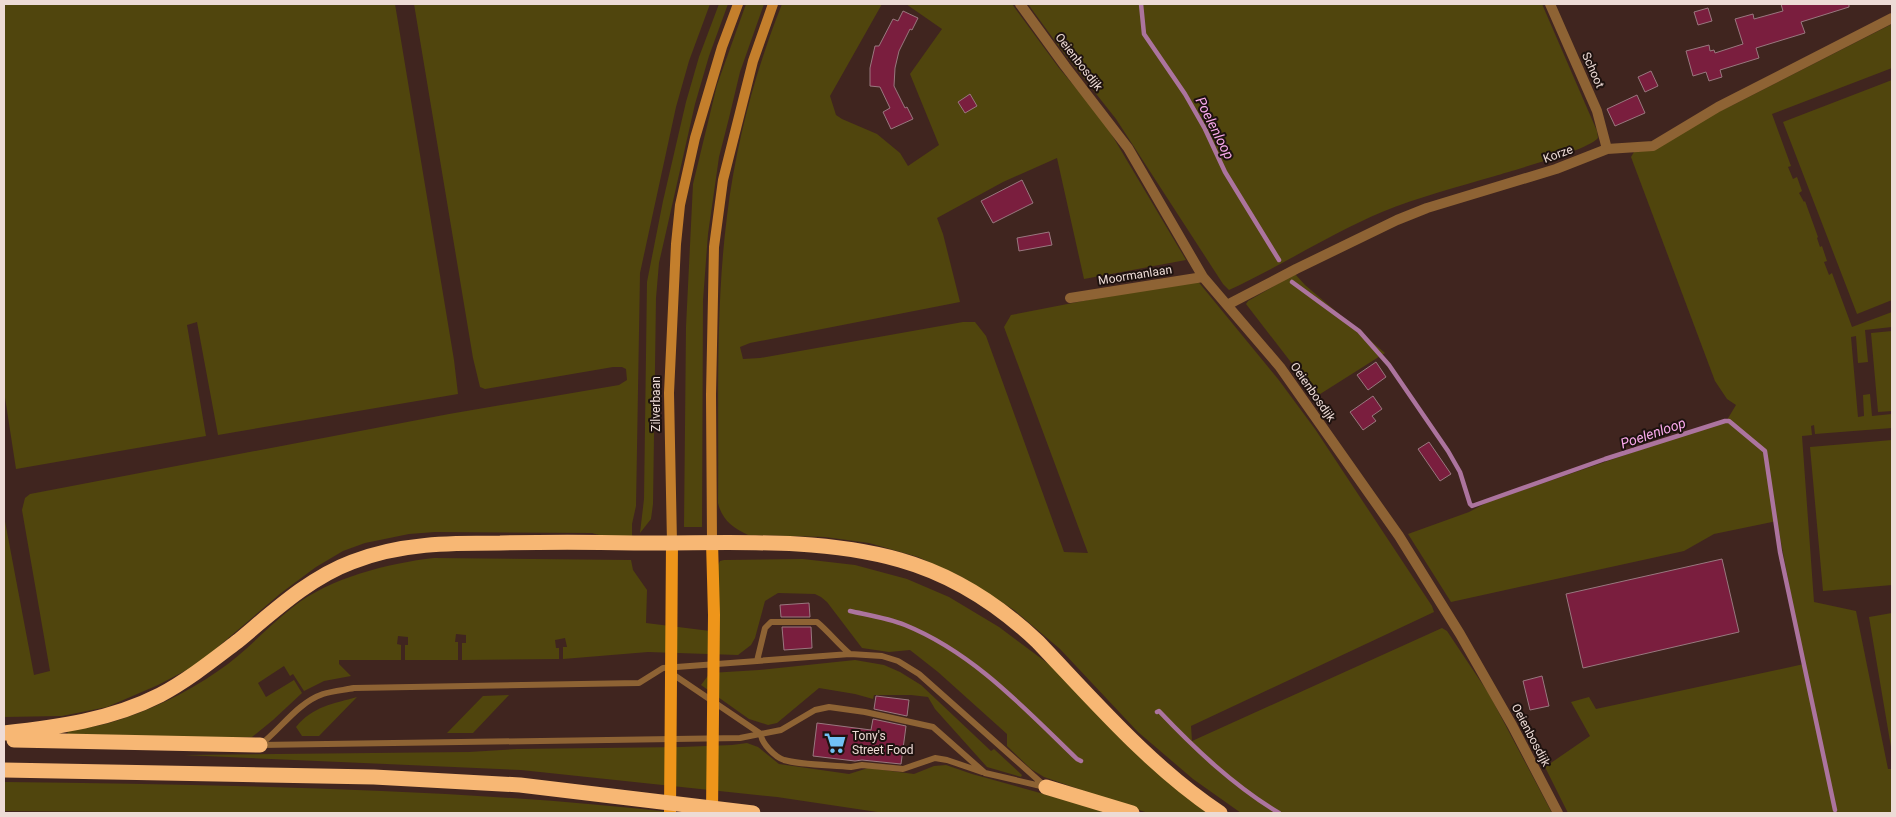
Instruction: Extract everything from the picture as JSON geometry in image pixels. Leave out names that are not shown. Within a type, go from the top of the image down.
[{"type":"highway","points":[[4,733],[54,728],[100,718],[160,694],[201,669],[281,606],[326,575],[352,562],[384,551],[408,546],[453,544],[712,542],[832,546],[904,561],[957,584],[989,602],[1021,626],[1140,749],[1172,778],[1220,813]]},
{"type":"highway","points":[[4,740],[260,745]]},
{"type":"highway","points":[[4,770],[374,777],[520,785],[753,813]]},
{"type":"highway","points":[[1046,787],[1132,813]]},
{"type":"main road","name":"Zilverbaan","points":[[670,813],[672,543],[669,393],[676,244],[680,205],[697,130],[722,48],[738,4]]},
{"type":"main road","points":[[712,813],[714,615],[711,395],[714,247],[723,180],[753,61],[773,4]]},
{"type":"street","name":"Oeienbosdijk","points":[[1020,4],[1128,148],[1203,277],[1280,367],[1399,536],[1460,634],[1508,717],[1558,813]]},
{"type":"street","name":"Schoot","points":[[1550,4],[1597,111],[1607,149]]},
{"type":"street","name":"Korze","points":[[1227,306],[1296,269],[1397,220],[1427,208],[1556,169],[1607,149],[1653,146],[1718,107],[1892,18]]},
{"type":"street","name":"Moormanlaan","points":[[1070,298],[1203,277]]},
{"type":"lane","points":[[757,661],[765,628],[770,622],[817,622],[850,654]]},
{"type":"lane","points":[[260,745],[293,713],[308,702],[323,694],[354,688],[639,683],[663,668],[850,654],[882,656],[898,661],[919,674],[1046,787]]},
{"type":"lane","points":[[663,668],[761,734],[761,739],[772,751],[785,760],[852,767],[862,765],[903,769],[935,758],[947,760],[985,774],[1046,787]]},
{"type":"lane","points":[[260,745],[731,738],[781,730],[815,710],[829,707],[864,712],[933,727],[985,774]]},
{"type":"shaded area","points":[[4,4],[395,4],[458,394],[218,435],[197,322],[187,325],[206,436],[16,469],[4,391]]},
{"type":"shaded area","points":[[414,4],[710,4],[689,61],[676,107],[640,273],[636,506],[632,524],[632,538],[612,539],[592,533],[435,532],[409,534],[365,543],[343,551],[316,567],[281,593],[198,664],[158,685],[107,707],[62,716],[4,717],[4,516],[34,675],[50,671],[22,510],[25,498],[30,494],[449,414],[619,385],[627,380],[626,369],[613,367],[485,389],[480,387],[473,358]]},
{"type":"shaded area","points":[[719,4],[728,4],[709,56],[695,104],[659,263],[656,298],[653,504],[651,519],[640,533],[644,499],[647,282],[663,201],[686,102],[699,57]]},
{"type":"shaded area","points":[[746,4],[764,4],[740,72],[719,157],[708,234],[703,300],[702,527],[684,527],[686,327],[693,184],[717,85]]},
{"type":"shaded area","points":[[782,4],[882,4],[830,96],[836,115],[877,134],[900,153],[908,166],[939,145],[910,74],[942,29],[906,4],[1012,4],[1059,68],[1103,120],[1186,260],[1084,279],[1057,158],[1003,182],[937,218],[943,234],[960,302],[750,343],[740,347],[743,359],[760,358],[963,322],[975,322],[986,336],[1064,552],[1088,553],[1004,327],[1011,315],[1196,279],[1278,379],[1315,429],[1432,606],[1434,612],[1191,726],[1192,741],[1442,628],[1447,631],[1489,694],[1552,813],[1241,813],[1193,779],[1138,732],[1060,649],[1014,610],[962,577],[918,557],[869,543],[825,537],[748,535],[725,519],[718,503],[718,360],[723,252],[731,189],[741,135],[763,56]]},
{"type":"shaded area","points":[[1028,4],[1542,4],[1597,131],[1598,138],[1592,143],[1566,154],[1424,197],[1382,212],[1343,230],[1229,290],[1223,284],[1116,119]]},
{"type":"shaded area","points":[[1892,24],[1892,68],[1772,114],[1791,166],[1788,167],[1793,179],[1797,177],[1802,191],[1799,193],[1805,201],[1820,247],[1822,246],[1827,261],[1824,262],[1829,275],[1832,273],[1852,327],[1892,312],[1892,327],[1865,330],[1868,362],[1858,363],[1856,336],[1851,337],[1858,417],[1864,416],[1863,395],[1870,394],[1872,416],[1892,414],[1892,428],[1815,434],[1814,425],[1811,426],[1812,435],[1802,436],[1814,602],[1856,611],[1888,769],[1892,769],[1892,813],[1568,813],[1545,767],[1590,736],[1571,702],[1589,697],[1596,709],[1804,664],[1777,521],[1714,534],[1684,551],[1451,602],[1408,534],[1469,512],[1488,502],[1727,420],[1736,405],[1727,399],[1715,381],[1631,157],[1634,152],[1735,104]]},
{"type":"shaded area","points":[[1892,80],[1892,300],[1857,314],[1783,122]]},
{"type":"shaded area","points":[[1295,274],[1305,285],[1385,353],[1317,396],[1246,304],[1248,301]]},
{"type":"shaded area","points":[[1892,331],[1892,411],[1878,412],[1871,333]]},
{"type":"shaded area","points":[[1892,440],[1892,585],[1823,591],[1810,447]]},
{"type":"shaded area","points":[[434,558],[631,560],[633,570],[647,590],[646,623],[718,632],[718,565],[720,561],[803,559],[855,565],[907,579],[949,597],[999,627],[1054,668],[1212,813],[1148,813],[1044,777],[1031,769],[1007,746],[1007,734],[938,672],[910,650],[889,652],[862,648],[827,602],[815,594],[778,593],[765,601],[755,638],[751,645],[738,655],[648,652],[563,659],[563,647],[567,647],[565,638],[555,640],[556,648],[559,648],[559,659],[462,660],[462,643],[466,643],[466,635],[456,634],[455,642],[458,642],[458,660],[405,660],[405,645],[408,645],[408,637],[398,636],[397,644],[401,645],[401,660],[339,660],[339,664],[351,676],[324,681],[304,691],[293,674],[290,676],[284,666],[258,683],[266,697],[294,680],[302,693],[252,737],[67,736],[68,731],[123,719],[165,702],[192,687],[228,664],[293,607],[324,588],[379,568]]},
{"type":"shaded area","points":[[1892,613],[1892,753],[1869,617]]},
{"type":"shaded area","points":[[855,660],[884,665],[921,685],[991,751],[994,749],[1022,775],[1021,777],[987,767],[935,709],[928,697],[874,695],[873,699],[819,688],[777,723],[768,725],[749,719],[701,685],[710,673]]},
{"type":"shaded area","points":[[509,695],[473,733],[447,733],[483,696]]},
{"type":"shaded area","points":[[357,697],[319,736],[302,736],[296,727],[316,710]]},
{"type":"shaded area","points":[[747,743],[758,747],[779,764],[849,774],[868,768],[914,774],[934,766],[946,765],[1112,813],[884,813],[777,797],[521,770],[183,755],[469,752],[517,749],[681,747]]},
{"type":"shaded area","points":[[4,782],[342,789],[511,798],[680,813],[4,811]]},
{"type":"building","points":[[1781,4],[1849,4],[1849,7],[1801,22],[1805,33],[1756,48],[1759,58],[1720,70],[1722,77],[1709,81],[1706,72],[1693,76],[1686,51],[1709,45],[1710,51],[1714,50],[1715,53],[1743,44],[1735,19],[1753,14],[1754,19],[1783,11]]},
{"type":"building","points":[[1708,8],[1712,21],[1698,25],[1694,12]]},
{"type":"building","points":[[903,11],[918,18],[899,51],[895,68],[894,86],[913,119],[891,129],[883,112],[890,108],[880,87],[870,86],[870,68],[875,46],[879,46],[893,19],[898,21]]},
{"type":"building","points":[[1651,71],[1658,86],[1645,92],[1638,77]]},
{"type":"building","points":[[970,94],[977,106],[965,113],[958,102]]},
{"type":"building","points":[[1637,95],[1645,113],[1615,126],[1607,109]]},
{"type":"building","points":[[1022,180],[1033,203],[993,223],[981,201]]},
{"type":"building","points":[[1049,232],[1052,245],[1019,251],[1017,238]]},
{"type":"building","points":[[1376,362],[1386,377],[1368,390],[1357,375]]},
{"type":"building","points":[[1373,396],[1382,409],[1372,416],[1376,421],[1363,430],[1350,412]]},
{"type":"building","points":[[1429,442],[1451,474],[1440,481],[1418,449]]},
{"type":"building","points":[[1722,559],[1739,632],[1583,668],[1566,594]]},
{"type":"building","points":[[809,603],[810,617],[781,617],[780,605]]},
{"type":"building","points":[[782,627],[811,627],[812,648],[784,650]]},
{"type":"building","points":[[1542,676],[1549,706],[1530,710],[1523,681]]},
{"type":"building","points":[[876,696],[909,700],[907,716],[874,709]]},
{"type":"building","points":[[873,719],[906,726],[901,764],[813,756],[817,723],[871,730]]},
{"type":"waterway","name":"Poelenloop","points":[[1141,4],[1144,34],[1185,94],[1205,129],[1225,172],[1279,260]]},
{"type":"waterway","name":"Poelenloop","points":[[1292,282],[1359,331],[1389,365],[1448,451],[1460,472],[1472,506],[1605,459],[1725,421],[1729,421],[1765,451],[1780,552],[1835,810]]},
{"type":"waterway","points":[[850,611],[905,625],[954,651],[1018,702],[1081,761]]},
{"type":"waterway","points":[[1157,712],[1159,711],[1201,753],[1231,779],[1279,813]]},
{"type":"place","name":"Tony's Street Food","points":[[835,743]]}]
